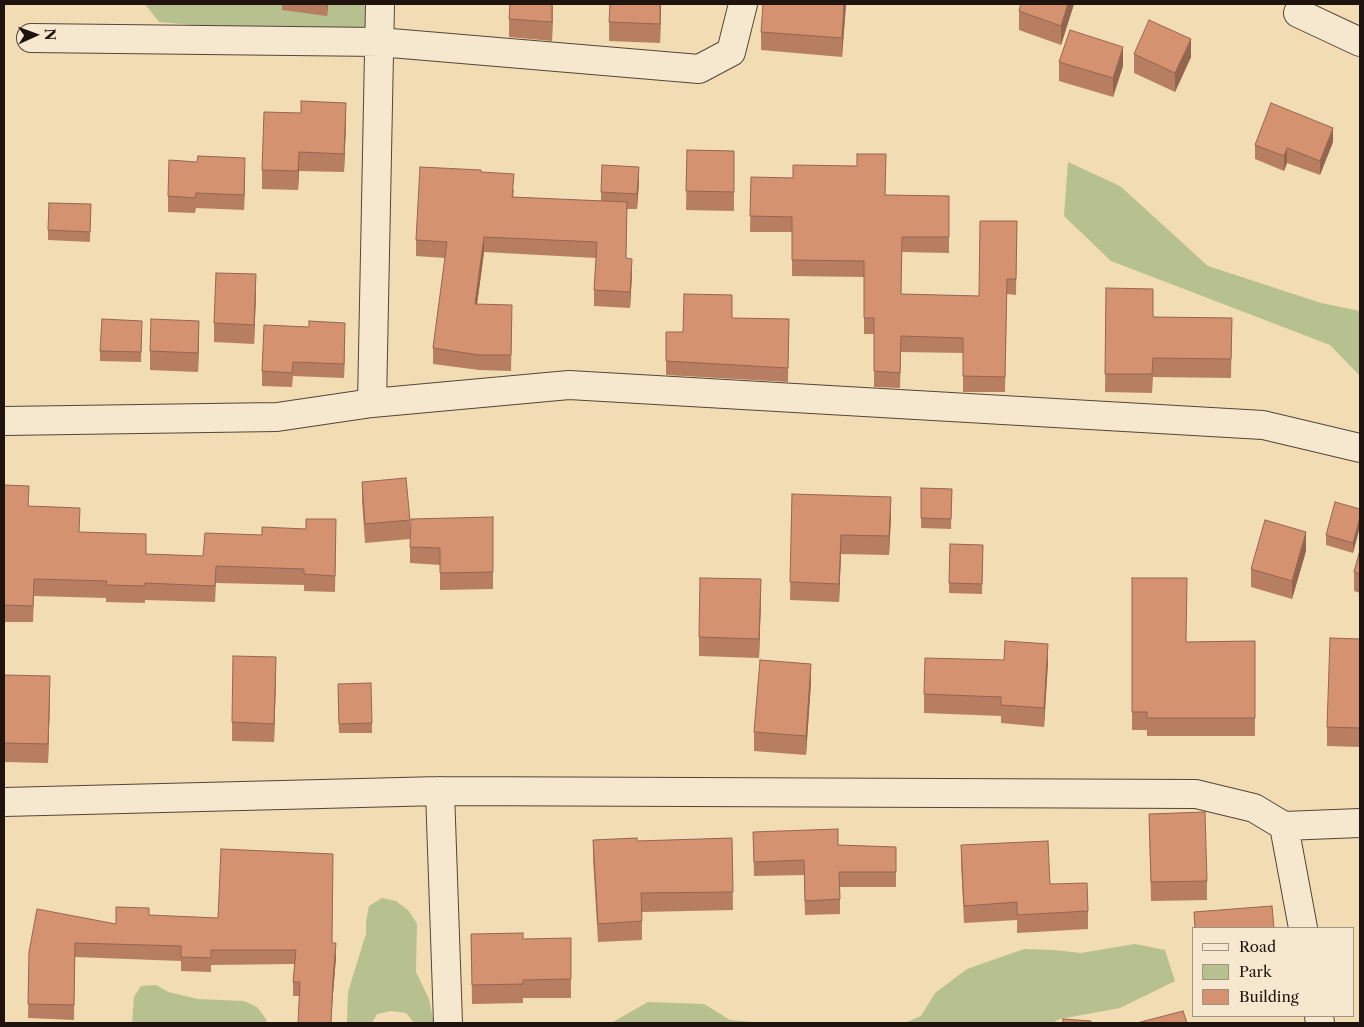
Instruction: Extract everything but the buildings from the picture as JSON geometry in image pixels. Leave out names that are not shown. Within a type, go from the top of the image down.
[{"type":"street","points":[[372,403],[380,4]]},
{"type":"street","points":[[31,38],[379,42],[699,69],[731,52],[743,4]]},
{"type":"street","points":[[1298,14],[1360,42]]},
{"type":"street","points":[[4,420],[277,417],[372,403],[569,385],[1262,425],[1360,448]]},
{"type":"street","points":[[4,802],[440,791],[1196,794],[1254,808],[1284,826],[1360,823]]},
{"type":"street","points":[[440,791],[448,1023]]},
{"type":"street","points":[[1284,826],[1303,927]]},
{"type":"green space","points":[[145,4],[384,4],[379,42],[159,22]]},
{"type":"green space","points":[[1068,162],[1120,186],[1208,266],[1321,303],[1360,311],[1360,376],[1330,345],[1111,261],[1064,216]]},
{"type":"green space","points":[[382,898],[396,901],[409,911],[417,924],[416,972],[429,999],[434,1023],[414,1023],[406,1013],[391,1011],[377,1014],[372,1023],[348,1023],[347,1021],[348,992],[366,934],[369,906]]},
{"type":"green space","points":[[1135,944],[1165,950],[1175,981],[1120,1008],[1060,1019],[1052,1023],[905,1023],[921,1016],[935,993],[967,969],[1024,949],[1081,953]]},
{"type":"green space","points":[[156,985],[168,992],[198,999],[244,1001],[257,1007],[267,1023],[132,1023],[134,997],[141,986]]},
{"type":"green space","points":[[648,1002],[704,1004],[730,1020],[764,1023],[611,1023]]}]
